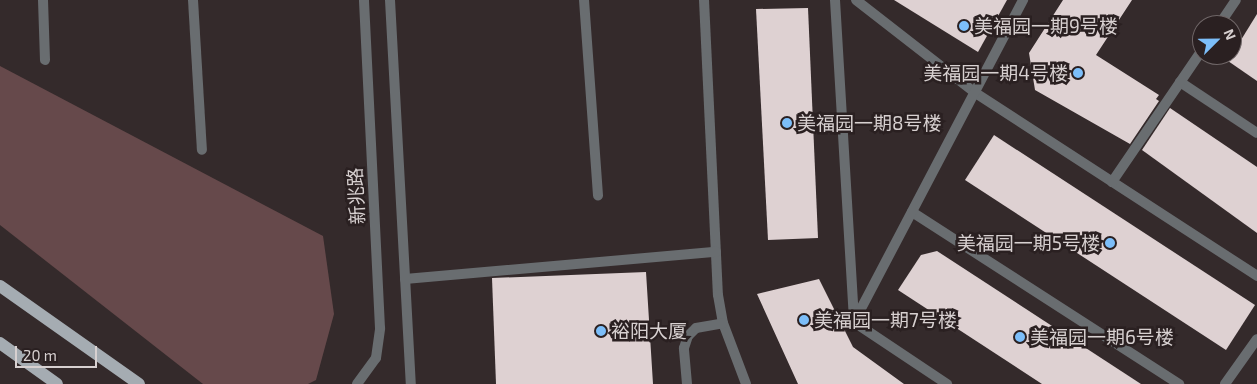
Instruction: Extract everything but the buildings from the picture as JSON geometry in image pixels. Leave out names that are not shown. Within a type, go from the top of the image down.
[{"type":"main road","points":[[0,286],[139,384]]},
{"type":"main road","points":[[0,343],[58,384]]},
{"type":"street","points":[[43,0],[45,60]]},
{"type":"street","points":[[193,0],[202,150]]},
{"type":"street","name":"新兆路","points":[[356,384],[376,358],[380,328],[364,0]]},
{"type":"street","points":[[390,0],[411,384]]},
{"type":"street","points":[[584,0],[598,195]]},
{"type":"street","points":[[704,0],[716,252],[723,323],[746,384]]},
{"type":"street","points":[[835,0],[854,322]]},
{"type":"street","points":[[856,0],[974,92],[1257,276]]},
{"type":"street","points":[[854,322],[1023,0]]},
{"type":"street","points":[[1226,15],[1236,0]]},
{"type":"street","points":[[1112,182],[1192,65]]},
{"type":"street","points":[[1180,82],[1257,133]]},
{"type":"street","points":[[912,212],[1179,384]]},
{"type":"street","points":[[405,279],[716,252]]},
{"type":"street","points":[[854,322],[947,384]]},
{"type":"street","points":[[687,384],[684,348],[688,336],[696,328],[723,323]]},
{"type":"street","points":[[1226,384],[1257,339]]},
{"type":"shaded area","points":[[0,66],[323,236],[334,314],[316,380],[308,384],[203,384],[0,225]]},
{"type":"place","name":"美福园一期9号楼","points":[[964,26]]},
{"type":"place","name":"美福园一期4号楼","points":[[1078,73]]},
{"type":"place","name":"美福园一期8号楼","points":[[787,123]]},
{"type":"place","name":"美福园一期5号楼","points":[[1110,243]]},
{"type":"place","name":"美福园一期7号楼","points":[[804,320]]},
{"type":"place","name":"裕阳大厦","points":[[601,331]]},
{"type":"place","name":"美福园一期6号楼","points":[[1020,337]]}]
